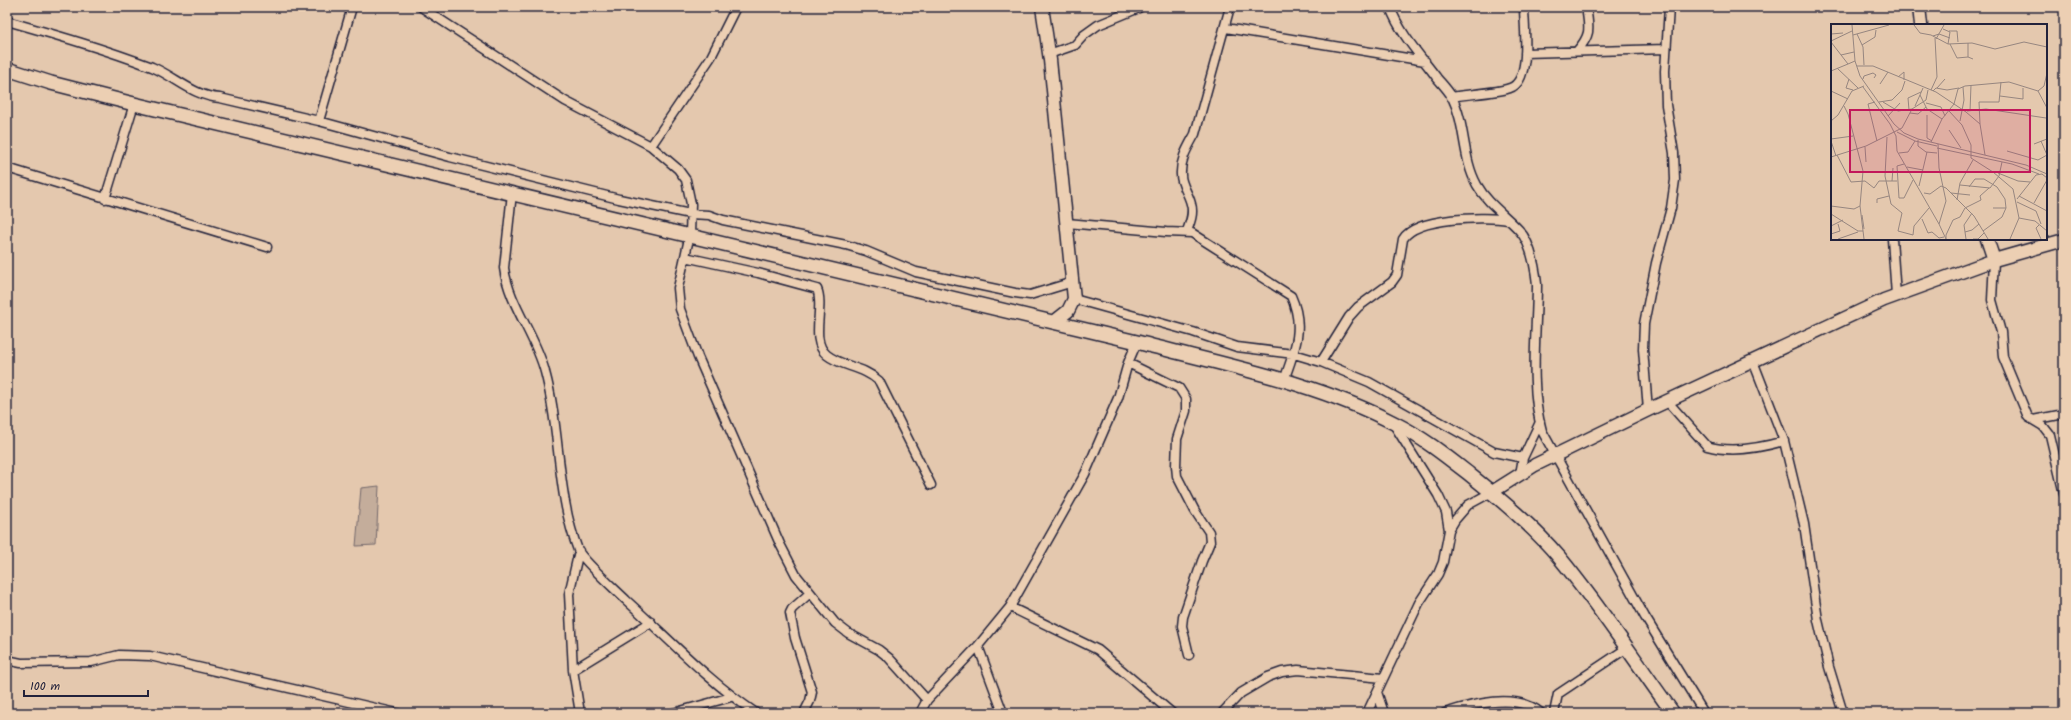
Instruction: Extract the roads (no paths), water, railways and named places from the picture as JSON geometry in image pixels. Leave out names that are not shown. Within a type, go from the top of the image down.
[{"type":"main road","points":[[7,69],[51,83],[134,104],[690,234],[920,291],[1137,342],[1284,380],[1345,401],[1392,422],[1447,457],[1492,492],[1522,519],[1558,556],[1608,620],[1673,713]]},
{"type":"street","points":[[319,121],[352,7]]},
{"type":"street","points":[[421,7],[565,101],[652,146],[678,169],[686,180],[691,204],[690,234],[678,297],[680,309],[698,357],[787,559],[796,575],[836,622],[848,633],[879,650],[889,658],[927,700]]},
{"type":"street","points":[[652,146],[711,58],[736,7]]},
{"type":"street","points":[[1042,7],[1049,54],[1074,299],[1068,311],[1054,322]]},
{"type":"street","points":[[1187,232],[1192,214],[1192,205],[1180,176],[1181,164],[1187,148],[1195,134],[1226,28],[1230,7]]},
{"type":"street","points":[[1390,7],[1401,31],[1452,97],[1459,116],[1469,162],[1477,185],[1491,203],[1523,235],[1536,273],[1537,414],[1542,431],[1645,617],[1704,713]]},
{"type":"street","points":[[1452,97],[1510,88],[1521,79],[1525,53],[1524,7]]},
{"type":"street","points":[[1577,51],[1588,38],[1590,31],[1586,7]]},
{"type":"street","points":[[1648,410],[1643,355],[1644,324],[1656,263],[1671,208],[1675,180],[1674,153],[1666,105],[1666,49],[1669,7]]},
{"type":"street","points":[[1919,7],[1922,24]]},
{"type":"street","points":[[1049,54],[1075,45],[1084,35],[1098,25],[1139,8]]},
{"type":"street","points":[[7,21],[126,57],[175,78],[195,92],[208,97],[220,98],[319,121],[450,157],[620,200],[690,214],[710,215],[723,220],[846,245],[866,250],[916,272],[1015,293],[1030,295],[1073,282]]},
{"type":"street","points":[[1226,28],[1425,61]]},
{"type":"street","points":[[1525,53],[1666,49]]},
{"type":"street","points":[[105,198],[134,104]]},
{"type":"street","points":[[7,168],[267,247]]},
{"type":"street","points":[[512,193],[504,268],[505,277],[514,302],[538,348],[545,372],[555,424],[565,505],[579,551],[609,583],[731,697],[756,713]]},
{"type":"street","points":[[1321,362],[1349,317],[1358,307],[1392,282],[1397,275],[1403,239],[1406,234],[1425,226],[1456,219],[1483,217],[1509,220]]},
{"type":"street","points":[[1067,223],[1166,232],[1187,232],[1199,236],[1291,296],[1297,309],[1298,337],[1294,354],[1284,380]]},
{"type":"street","points":[[1892,240],[1896,295]]},
{"type":"street","points":[[1987,240],[1994,260],[1992,300],[2001,332],[2004,357],[2025,411],[2033,420],[2043,426],[2050,435],[2064,494]]},
{"type":"street","points":[[1449,530],[1461,512],[1468,505],[1520,474],[1667,401],[1896,295],[1994,260],[2064,240]]},
{"type":"street","points":[[685,257],[758,273],[818,289],[820,295],[818,323],[820,344],[823,351],[832,358],[870,373],[879,381],[931,485]]},
{"type":"street","points":[[1074,299],[1193,332],[1237,347],[1294,354],[1321,362],[1369,382],[1494,452],[1523,458]]},
{"type":"street","points":[[920,713],[927,700],[978,646],[1010,607],[1085,474],[1118,398],[1128,363],[1137,342]]},
{"type":"street","points":[[1753,361],[1784,441],[1804,524],[1818,620],[1843,713]]},
{"type":"street","points":[[1128,363],[1179,388],[1186,399],[1186,411],[1177,439],[1177,476],[1195,511],[1209,532],[1210,542],[1183,617],[1182,626],[1189,655]]},
{"type":"street","points":[[1667,401],[1707,446],[1719,449],[1744,448],[1784,441]]},
{"type":"street","points":[[2033,420],[2064,414]]},
{"type":"street","points":[[1367,713],[1419,603],[1443,562],[1449,530],[1446,512],[1438,494],[1392,422]]},
{"type":"street","points":[[1520,474],[1523,458],[1540,422]]},
{"type":"street","points":[[579,551],[569,594],[573,670],[580,713]]},
{"type":"street","points":[[804,713],[810,702],[812,692],[795,638],[790,613],[792,609],[810,593]]},
{"type":"street","points":[[1010,607],[1098,650],[1172,713]]},
{"type":"street","points":[[573,670],[651,622]]},
{"type":"street","points":[[978,646],[1003,713]]},
{"type":"street","points":[[1554,713],[1558,694],[1627,648]]},
{"type":"street","points":[[7,660],[21,663],[56,663],[91,662],[119,656],[150,656],[397,713]]},
{"type":"street","points":[[1222,713],[1240,693],[1268,677],[1282,672],[1298,670],[1383,678]]},
{"type":"street","points":[[1377,692],[1384,713]]},
{"type":"street","points":[[673,713],[687,711],[731,697]]},
{"type":"street","points":[[1445,713],[1476,703],[1491,702],[1518,704],[1530,707],[1541,713]]}]
